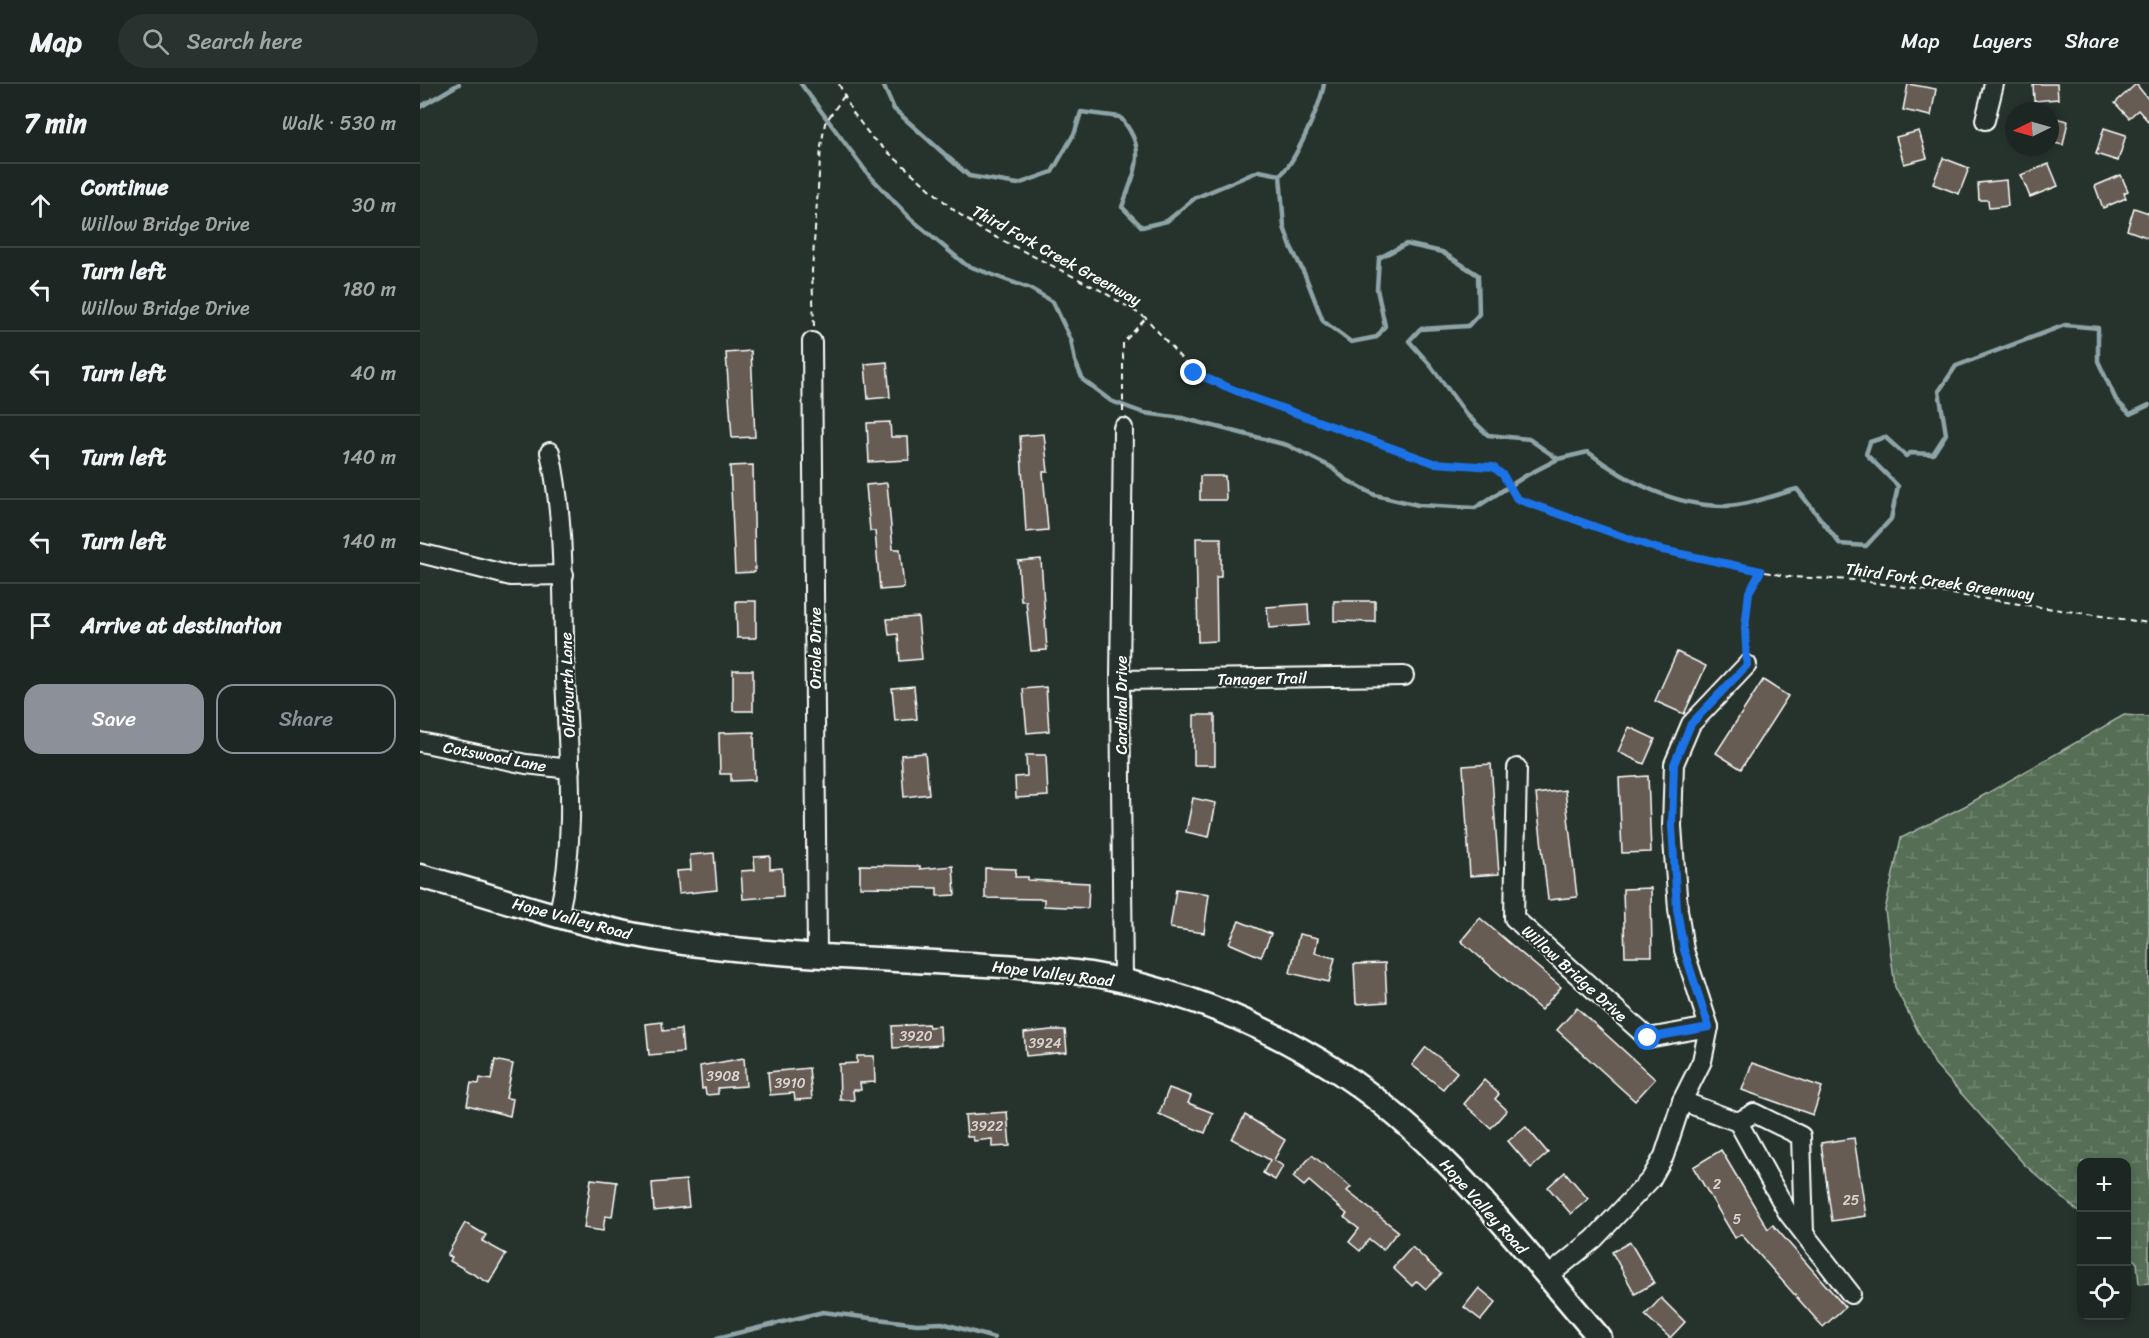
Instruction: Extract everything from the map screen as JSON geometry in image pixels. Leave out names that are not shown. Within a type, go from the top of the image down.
[{"type":"main road","name":"Hope Valley Road","points":[[420,876],[558,917],[675,942],[1043,969],[1123,981],[1180,996],[1245,1021],[1286,1040],[1371,1096],[1456,1172],[1600,1338]]},
{"type":"street","points":[[1984,120],[1994,84]]},
{"type":"street","name":"Oriole Drive","points":[[812,342],[817,954]]},
{"type":"street","name":"Cardinal Drive","points":[[1123,428],[1120,680],[1123,981]]},
{"type":"street","name":"Oldfourth Lane","points":[[550,452],[558,487],[564,575],[565,675],[570,769],[571,839],[566,883],[558,917]]},
{"type":"street","points":[[420,553],[511,576],[564,575]]},
{"type":"street","points":[[1547,1277],[1594,1239],[1651,1179],[1664,1156],[1682,1101],[1702,1061],[1709,1027],[1684,950],[1677,909],[1672,826],[1674,764],[1691,724],[1747,665]]},
{"type":"street","name":"Tanager Trail","points":[[1120,680],[1404,676]]},
{"type":"street","name":"Cotswood Lane","points":[[420,742],[526,764],[570,769]]},
{"type":"street","name":"Willow Bridge Drive","points":[[1517,768],[1514,918],[1648,1038],[1709,1027]]},
{"type":"street","points":[[1682,1101],[1738,1122],[1788,1213],[1851,1294]]},
{"type":"street","points":[[1738,1122],[1754,1113],[1801,1137],[1804,1233]]},
{"type":"path","name":"Third Fork Creek Greenway","points":[[839,84],[851,110],[872,138],[956,211],[980,229],[1100,290],[1146,318],[1194,373],[1251,397],[1434,463],[1493,467],[1503,475],[1517,499],[1658,549],[1789,578],[1856,580],[2149,623]]},
{"type":"path","points":[[812,342],[815,319],[812,271],[817,182],[825,123],[844,96]]},
{"type":"path","points":[[1123,404],[1123,343],[1146,318]]},
{"type":"path","points":[[1747,665],[1745,628],[1749,592],[1761,571]]},
{"type":"green space","points":[[2124,715],[2149,717],[2149,1283],[2139,1284],[2137,1263],[2131,1257],[2131,1158],[2077,1158],[2077,1210],[2024,1164],[1935,1064],[1895,987],[1885,910],[1901,838],[1965,806]]},
{"type":"building","points":[[1908,84],[1936,89],[1931,116],[1903,110]]},
{"type":"building","points":[[2033,84],[2057,84],[2058,99],[2034,101]]},
{"type":"building","points":[[2136,84],[2149,100],[2149,122],[2138,110],[2129,118],[2115,103]]},
{"type":"building","points":[[2059,119],[2068,121],[2063,145],[2059,144]]},
{"type":"building","points":[[2104,128],[2126,135],[2118,161],[2096,154]]},
{"type":"building","points":[[1919,131],[1927,158],[1904,164],[1896,137]]},
{"type":"building","points":[[1943,158],[1969,168],[1959,194],[1933,184]]},
{"type":"building","points":[[2049,164],[2058,186],[2030,197],[2021,175]]},
{"type":"building","points":[[2121,175],[2128,191],[2124,193],[2126,198],[2103,208],[2095,186]]},
{"type":"building","points":[[2006,180],[2008,206],[1989,208],[1988,200],[1979,200],[1978,183]]},
{"type":"building","points":[[2134,208],[2149,213],[2149,238],[2127,230]]},
{"type":"building","points":[[751,351],[755,437],[732,438],[726,353]]},
{"type":"building","points":[[887,362],[890,397],[868,399],[865,364]]},
{"type":"building","points":[[890,422],[891,437],[908,437],[909,460],[869,462],[867,423]]},
{"type":"building","points":[[1044,434],[1048,472],[1043,472],[1048,530],[1026,532],[1020,436]]},
{"type":"building","points":[[753,465],[755,572],[735,573],[730,466]]},
{"type":"building","points":[[1200,476],[1225,476],[1226,500],[1200,500]]},
{"type":"building","points":[[887,483],[893,549],[900,549],[904,588],[880,590],[875,531],[870,531],[866,485]]},
{"type":"building","points":[[1196,538],[1221,538],[1221,577],[1216,577],[1217,641],[1198,642]]},
{"type":"building","points":[[1041,559],[1047,650],[1031,651],[1026,601],[1021,601],[1018,561]]},
{"type":"building","points":[[736,601],[756,601],[756,638],[737,638]]},
{"type":"building","points":[[1334,601],[1375,601],[1375,622],[1334,621]]},
{"type":"building","points":[[1308,604],[1309,625],[1269,628],[1267,607]]},
{"type":"building","points":[[918,617],[922,659],[900,661],[898,634],[889,635],[887,619]]},
{"type":"building","points":[[1677,652],[1706,666],[1684,714],[1655,701]]},
{"type":"building","points":[[733,670],[753,670],[753,711],[733,711]]},
{"type":"building","points":[[1763,680],[1788,696],[1741,769],[1716,753]]},
{"type":"building","points":[[914,686],[917,719],[895,721],[892,688]]},
{"type":"building","points":[[1046,687],[1049,731],[1027,733],[1023,689]]},
{"type":"building","points":[[1194,715],[1215,715],[1215,765],[1194,765]]},
{"type":"building","points":[[1629,727],[1655,739],[1644,764],[1618,752]]},
{"type":"building","points":[[754,732],[755,780],[731,781],[731,774],[720,774],[719,733]]},
{"type":"building","points":[[925,753],[929,794],[904,797],[901,755]]},
{"type":"building","points":[[1026,755],[1046,755],[1048,796],[1016,798],[1015,777],[1027,776]]},
{"type":"building","points":[[1491,764],[1499,874],[1470,876],[1463,766]]},
{"type":"building","points":[[1648,776],[1651,852],[1622,853],[1619,778]]},
{"type":"building","points":[[1565,790],[1577,897],[1548,900],[1536,794]]},
{"type":"building","points":[[1193,798],[1216,803],[1209,837],[1186,832]]},
{"type":"building","points":[[714,853],[717,890],[678,894],[676,871],[691,870],[690,855]]},
{"type":"building","points":[[770,856],[770,869],[782,868],[783,896],[743,899],[741,871],[755,870],[754,857]]},
{"type":"building","points":[[860,865],[920,866],[920,869],[953,866],[955,895],[937,896],[937,888],[860,887]]},
{"type":"building","points":[[985,868],[1016,869],[1015,877],[1028,877],[1028,880],[1089,883],[1088,908],[1044,906],[1044,899],[985,898]]},
{"type":"building","points":[[1651,888],[1652,956],[1625,956],[1623,889]]},
{"type":"building","points":[[1176,889],[1209,894],[1204,933],[1170,928]]},
{"type":"building","points":[[1480,918],[1561,987],[1541,1010],[1461,941]]},
{"type":"building","points":[[1239,921],[1271,934],[1261,957],[1229,943]]},
{"type":"building","points":[[1299,934],[1318,938],[1315,953],[1335,958],[1329,982],[1290,973]]},
{"type":"building","points":[[1385,963],[1387,1002],[1356,1004],[1354,964]]},
{"type":"building","points":[[1577,1008],[1655,1079],[1635,1101],[1557,1030]]},
{"type":"building","points":[[662,1022],[663,1031],[681,1029],[683,1052],[649,1055],[646,1024]]},
{"type":"building","points":[[928,1024],[929,1027],[940,1026],[941,1045],[893,1048],[892,1026]]},
{"type":"building","points":[[1065,1030],[1067,1052],[1026,1056],[1024,1033]]},
{"type":"building","points":[[1426,1047],[1457,1072],[1443,1089],[1412,1065]]},
{"type":"building","points":[[857,1056],[874,1056],[875,1082],[860,1083],[861,1090],[853,1090],[854,1100],[840,1100],[839,1064],[857,1063]]},
{"type":"building","points":[[744,1058],[746,1086],[718,1088],[718,1094],[706,1095],[705,1088],[702,1089],[700,1066]]},
{"type":"building","points":[[495,1060],[513,1064],[506,1098],[513,1099],[510,1116],[467,1105],[471,1083],[479,1084],[480,1078],[491,1080]]},
{"type":"building","points":[[1752,1063],[1822,1087],[1813,1115],[1742,1090]]},
{"type":"building","points":[[809,1068],[812,1099],[795,1100],[794,1093],[770,1095],[768,1072]]},
{"type":"building","points":[[1484,1080],[1499,1094],[1495,1099],[1507,1110],[1491,1128],[1464,1104]]},
{"type":"building","points":[[1169,1088],[1191,1096],[1188,1103],[1213,1113],[1205,1133],[1159,1114]]},
{"type":"building","points":[[1007,1112],[1010,1146],[992,1147],[992,1139],[974,1141],[973,1137],[967,1137],[965,1115]]},
{"type":"building","points":[[1245,1115],[1285,1140],[1274,1160],[1283,1166],[1275,1180],[1263,1173],[1270,1160],[1232,1139]]},
{"type":"building","points":[[1526,1127],[1548,1153],[1531,1168],[1508,1141]]},
{"type":"building","points":[[1854,1138],[1866,1216],[1832,1221],[1821,1143]]},
{"type":"building","points":[[1721,1150],[1768,1229],[1773,1225],[1845,1307],[1823,1327],[1741,1234],[1735,1238],[1693,1167]]},
{"type":"building","points":[[1312,1155],[1351,1187],[1347,1191],[1398,1231],[1383,1250],[1369,1239],[1360,1251],[1349,1242],[1359,1229],[1344,1217],[1347,1214],[1309,1181],[1304,1186],[1293,1177]]},
{"type":"building","points":[[1565,1172],[1588,1199],[1571,1214],[1548,1187]]},
{"type":"building","points":[[591,1179],[617,1182],[612,1217],[605,1216],[603,1231],[584,1228]]},
{"type":"building","points":[[686,1180],[689,1207],[654,1211],[652,1183]]},
{"type":"building","points":[[465,1223],[486,1235],[482,1241],[506,1254],[489,1283],[450,1261],[452,1257],[447,1255]]},
{"type":"building","points":[[1630,1242],[1654,1283],[1635,1294],[1612,1252]]},
{"type":"building","points":[[1412,1247],[1441,1274],[1426,1289],[1417,1281],[1412,1286],[1393,1268]]},
{"type":"building","points":[[1479,1288],[1496,1302],[1481,1320],[1464,1307]]},
{"type":"building","points":[[1661,1298],[1685,1322],[1670,1338],[1645,1315]]},
{"type":"waterway","points":[[420,107],[459,84]]},
{"type":"waterway","points":[[801,84],[868,174],[911,219],[966,265],[1031,289],[1053,302],[1071,340],[1075,361],[1083,380],[1111,401],[1144,413],[1182,418],[1287,445],[1331,467],[1345,479],[1375,495],[1418,505],[1475,508],[1527,475],[1558,459]]},
{"type":"waterway","points":[[883,84],[894,109],[969,176],[1018,184],[1052,172],[1075,132],[1081,112],[1120,117],[1129,129],[1137,150],[1135,171],[1122,207],[1142,227],[1167,221],[1195,198],[1259,171],[1280,175]]},
{"type":"waterway","points":[[1280,175],[1293,159],[1307,132],[1324,84]]},
{"type":"waterway","points":[[1280,175],[1284,227],[1291,247],[1323,321],[1351,342],[1377,337],[1385,326],[1377,289],[1379,258],[1406,244],[1442,252],[1478,275],[1479,314],[1468,326],[1420,329],[1409,341],[1431,366],[1466,414],[1488,435],[1529,439],[1558,459],[1588,452],[1635,482],[1688,502],[1733,506],[1797,489],[1840,544],[1866,546],[1891,519],[1898,486],[1866,454],[1870,442],[1885,437],[1906,456],[1910,453],[1933,454],[1946,434],[1939,391],[1956,366],[2065,325],[2098,328],[2098,361],[2116,400],[2130,414],[2149,405]]},
{"type":"waterway","points":[[717,1338],[823,1312],[917,1324],[942,1323],[994,1338]]},
{"type":"route","points":[[1194,373],[1251,397],[1434,463],[1493,467],[1503,475],[1517,499],[1658,549],[1761,571],[1749,592],[1745,628],[1747,665],[1691,724],[1674,764],[1672,826],[1677,909],[1684,950],[1709,1027],[1648,1038]]}]
